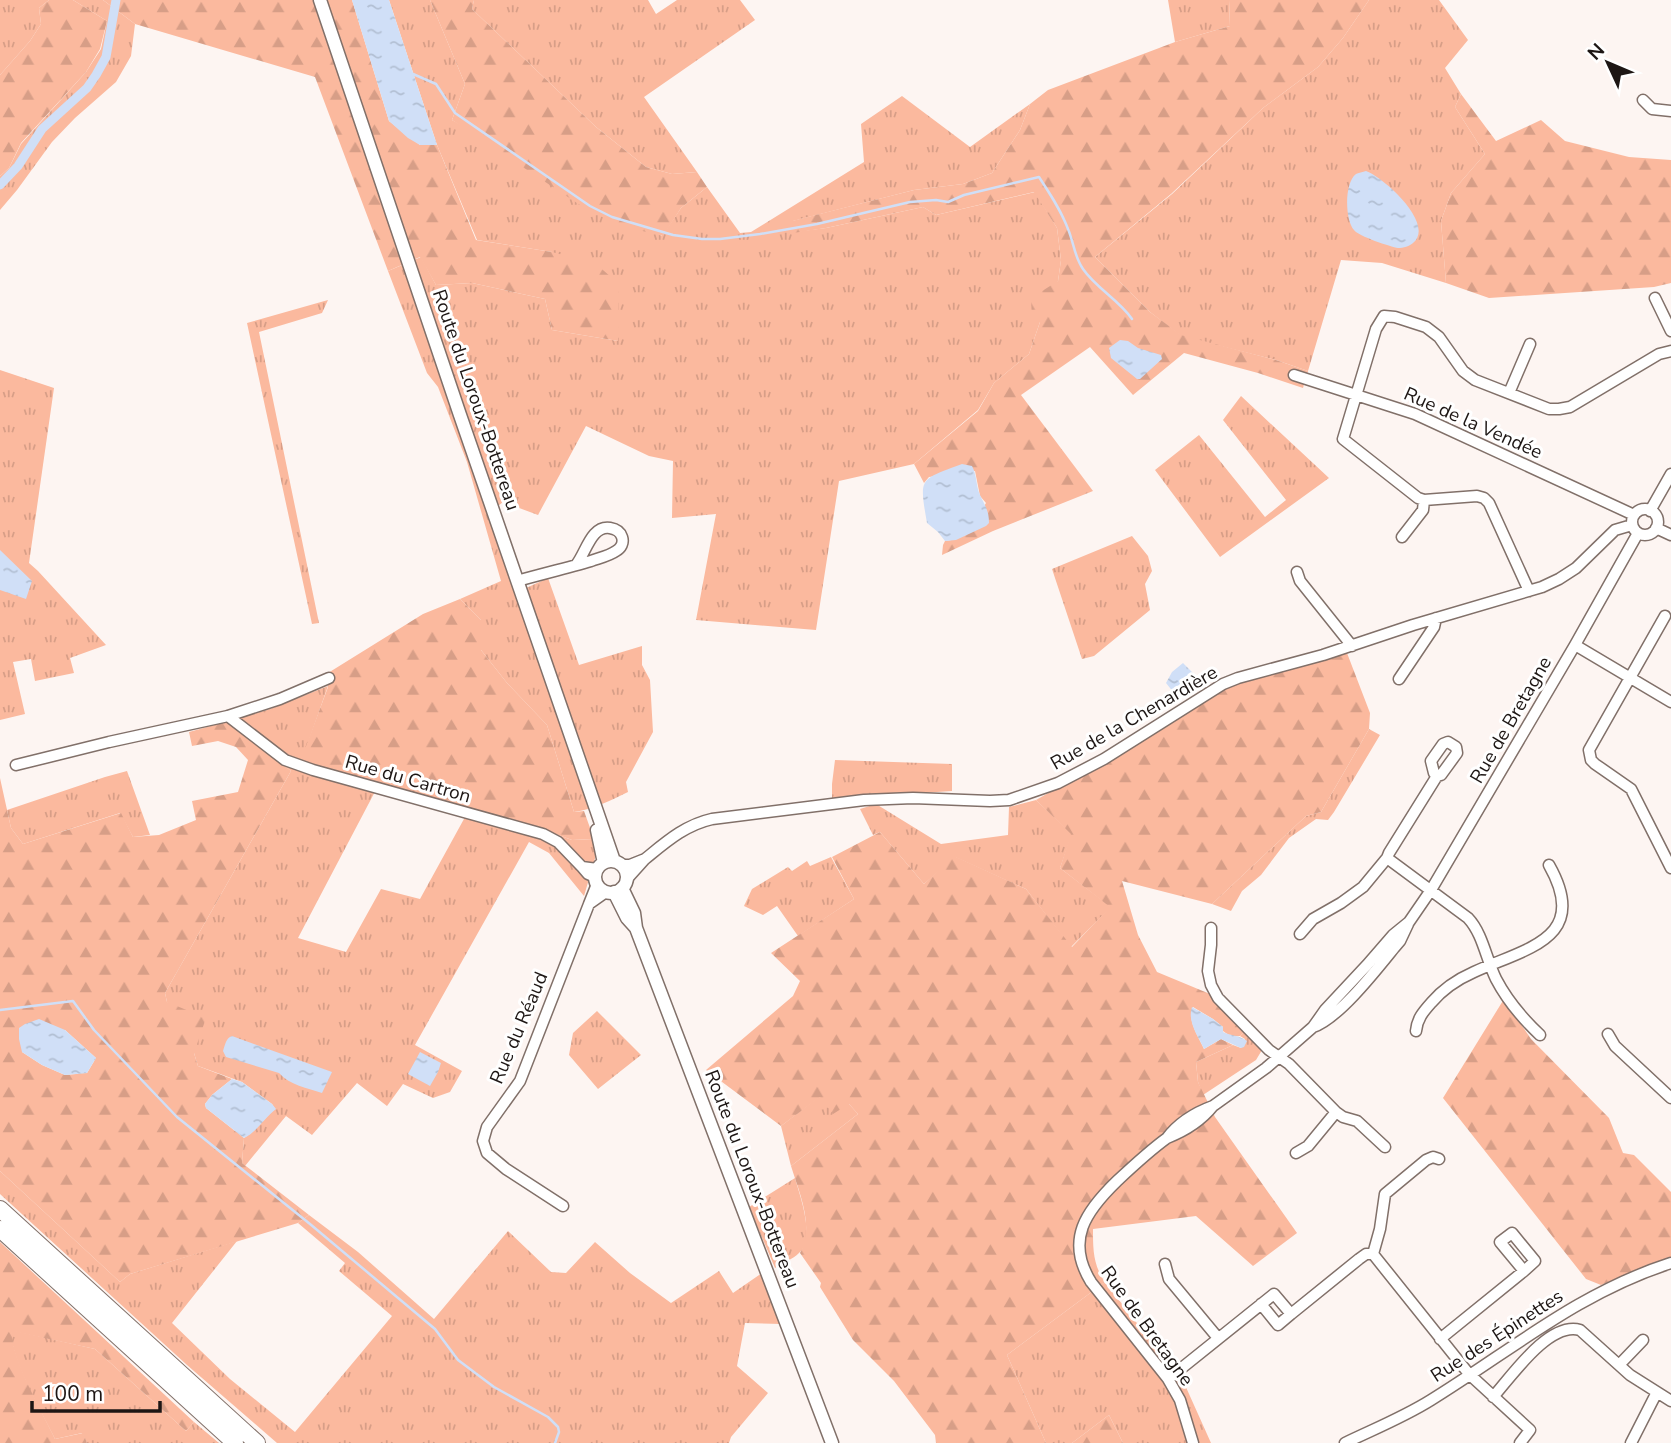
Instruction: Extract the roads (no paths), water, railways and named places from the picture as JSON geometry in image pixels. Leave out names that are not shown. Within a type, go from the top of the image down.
[{"type":"highway","points":[[0,1209],[257,1443]]},
{"type":"highway","points":[[0,1229],[235,1443]]},
{"type":"main road","name":"Route du Loroux-Bottereau","points":[[320,0],[603,827],[610,877],[635,913],[636,928],[832,1443]]},
{"type":"street","points":[[1643,100],[1652,109],[1671,111]]},
{"type":"street","points":[[1655,298],[1671,331]]},
{"type":"street","points":[[1529,591],[1485,498],[1418,498],[1343,439],[1376,329],[1384,316],[1426,327],[1439,337],[1463,371],[1475,380],[1549,408],[1559,409],[1570,407],[1659,354],[1671,351]]},
{"type":"street","points":[[1509,393],[1530,344]]},
{"type":"street","name":"Rue de la Vendée","points":[[1294,375],[1426,419],[1634,524]]},
{"type":"street","points":[[1650,511],[1671,474]]},
{"type":"street","points":[[1402,537],[1423,510],[1424,500]]},
{"type":"street","points":[[1640,510],[1650,511],[1657,517],[1656,528],[1648,534],[1634,524],[1640,510]]},
{"type":"street","name":"Rue de la Chenardière","points":[[610,877],[645,859],[678,833],[699,822],[712,819],[864,800],[1009,800],[1051,786],[1104,760],[1223,684],[1550,583],[1585,561],[1612,532],[1634,524]]},
{"type":"street","name":"Rue de Bretagne","points":[[1193,1443],[1180,1399],[1168,1379],[1091,1282],[1082,1264],[1079,1247],[1082,1226],[1087,1215],[1128,1170],[1167,1138],[1175,1127],[1199,1110],[1213,1106],[1280,1057],[1314,1027],[1325,1010],[1393,935],[1409,922],[1431,891],[1575,645],[1634,524]]},
{"type":"street","points":[[1656,528],[1671,535]]},
{"type":"street","points":[[517,581],[576,565]]},
{"type":"street","points":[[1297,572],[1300,581],[1352,646]]},
{"type":"street","points":[[1665,616],[1591,744],[1589,754],[1595,764],[1631,789],[1671,867]]},
{"type":"street","points":[[1399,679],[1434,627],[1436,618]]},
{"type":"street","points":[[1575,645],[1671,702]]},
{"type":"street","points":[[16,765],[228,716],[269,703],[329,678]]},
{"type":"street","name":"Rue du Cartron","points":[[228,716],[291,763],[543,834],[558,842],[582,867],[610,877]]},
{"type":"street","points":[[1300,934],[1313,919],[1342,903],[1363,887],[1387,858],[1437,776]]},
{"type":"street","points":[[1387,858],[1473,923],[1496,979],[1510,1001],[1540,1035]]},
{"type":"street","points":[[1416,1031],[1420,1016],[1449,986],[1471,973],[1540,943],[1552,933],[1562,914],[1562,898],[1549,865]]},
{"type":"street","name":"Rue du Réaud","points":[[564,1206],[506,1169],[487,1153],[483,1141],[487,1127],[520,1080],[589,904],[610,877]]},
{"type":"street","points":[[1211,928],[1208,971],[1214,991],[1223,1004],[1269,1050],[1289,1064],[1336,1112],[1357,1121],[1385,1147]]},
{"type":"street","points":[[1608,1034],[1615,1046],[1671,1097]]},
{"type":"street","points":[[1296,1153],[1308,1146],[1336,1112]]},
{"type":"street","points":[[1373,1254],[1385,1194],[1426,1160],[1433,1157],[1440,1159]]},
{"type":"street","points":[[1261,1304],[1278,1325],[1359,1259],[1366,1254],[1373,1254]]},
{"type":"street","points":[[1373,1254],[1469,1374],[1530,1430],[1520,1443]]},
{"type":"street","name":"Rue des Épinettes","points":[[1345,1443],[1428,1402],[1589,1297],[1671,1263]]},
{"type":"street","points":[[1166,1264],[1169,1279],[1218,1338]]},
{"type":"street","points":[[1440,1339],[1524,1271]]},
{"type":"street","points":[[1168,1379],[1274,1293],[1291,1314]]},
{"type":"street","points":[[1493,1397],[1530,1353],[1554,1336],[1573,1328],[1580,1330],[1630,1375],[1671,1401]]},
{"type":"street","points":[[1619,1365],[1643,1340]]},
{"type":"street","points":[[1631,1443],[1657,1392]]},
{"type":"water","points":[[352,0],[389,0],[437,145],[420,145],[389,121]]},
{"type":"water","points":[[1366,171],[1384,182],[1413,213],[1418,225],[1418,235],[1412,244],[1398,248],[1368,238],[1354,230],[1347,202],[1349,185],[1356,174]]},
{"type":"water","points":[[1120,340],[1161,355],[1162,359],[1137,379],[1111,358],[1109,348]]},
{"type":"water","points":[[962,464],[974,469],[989,523],[956,540],[945,541],[927,523],[923,488],[930,478]]},
{"type":"water","points":[[0,550],[32,581],[26,599],[0,590]]},
{"type":"water","points":[[1183,663],[1193,673],[1190,681],[1174,693],[1166,683],[1172,672]]},
{"type":"water","points":[[1192,1007],[1223,1027],[1223,1032],[1247,1041],[1244,1047],[1221,1039],[1204,1049],[1192,1023]]},
{"type":"water","points":[[39,1019],[65,1030],[96,1058],[87,1073],[65,1075],[22,1052],[19,1028]]},
{"type":"water","points":[[232,1036],[332,1072],[322,1093],[293,1083],[279,1073],[226,1057],[223,1051],[227,1040]]},
{"type":"water","points":[[420,1052],[441,1063],[430,1086],[408,1074]]},
{"type":"water","points":[[232,1079],[242,1082],[276,1109],[244,1138],[206,1108],[205,1104]]},
{"type":"waterway","points":[[0,185],[18,166],[42,129],[87,88],[96,75],[106,57],[116,0]]},
{"type":"waterway","points":[[413,74],[436,84],[455,113],[590,206],[612,217],[673,235],[720,239],[760,234],[817,224],[910,202],[948,202],[964,195],[1039,177],[1062,215],[1083,269],[1132,319]]},
{"type":"waterway","points":[[0,1010],[73,1001],[94,1030],[177,1117],[435,1329],[458,1360],[494,1387],[548,1417],[558,1427],[555,1443]]}]
